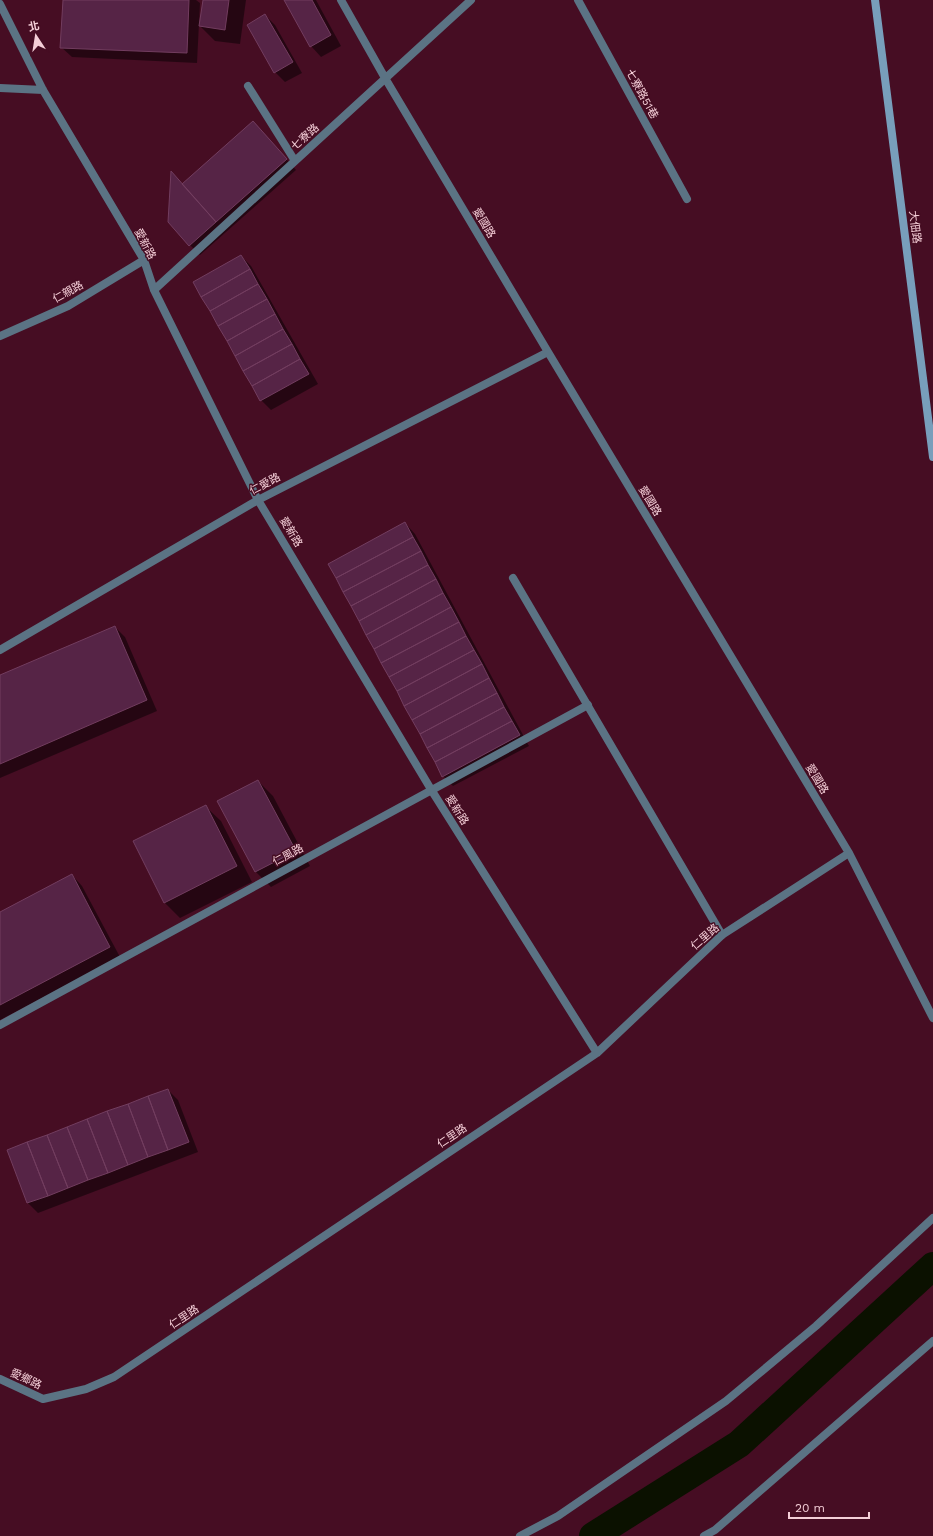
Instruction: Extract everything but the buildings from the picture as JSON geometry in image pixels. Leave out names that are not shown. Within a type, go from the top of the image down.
[{"type":"street","name":"愛國路","points":[[341,0],[385,78],[548,352],[849,853],[933,1018]]},
{"type":"street","name":"七寮路","points":[[154,290],[471,0]]},
{"type":"street","name":"七寮路51巷","points":[[578,0],[687,199]]},
{"type":"street","name":"大佃路","points":[[875,0],[933,457]]},
{"type":"street","name":"愛新路","points":[[0,4],[43,90],[144,260],[154,290],[258,500],[432,791],[597,1053]]},
{"type":"street","points":[[248,86],[295,161]]},
{"type":"street","points":[[0,88],[43,90]]},
{"type":"street","name":"仁親路","points":[[0,336],[68,306],[144,260]]},
{"type":"street","name":"仁愛路","points":[[0,650],[258,500],[548,352]]},
{"type":"street","points":[[513,578],[722,935]]},
{"type":"street","name":"仁風路","points":[[0,1025],[588,705]]},
{"type":"street","name":"仁里路","points":[[43,1399],[86,1389],[114,1377],[597,1053],[722,935],[849,853]]},
{"type":"street","points":[[520,1536],[558,1516],[726,1401],[816,1326],[933,1218]]},
{"type":"street","points":[[704,1536],[715,1530],[933,1341]]},
{"type":"street","name":"愛鄉路","points":[[0,1379],[43,1399]]},
{"type":"waterway","points":[[593,1536],[739,1444],[933,1266]]}]
